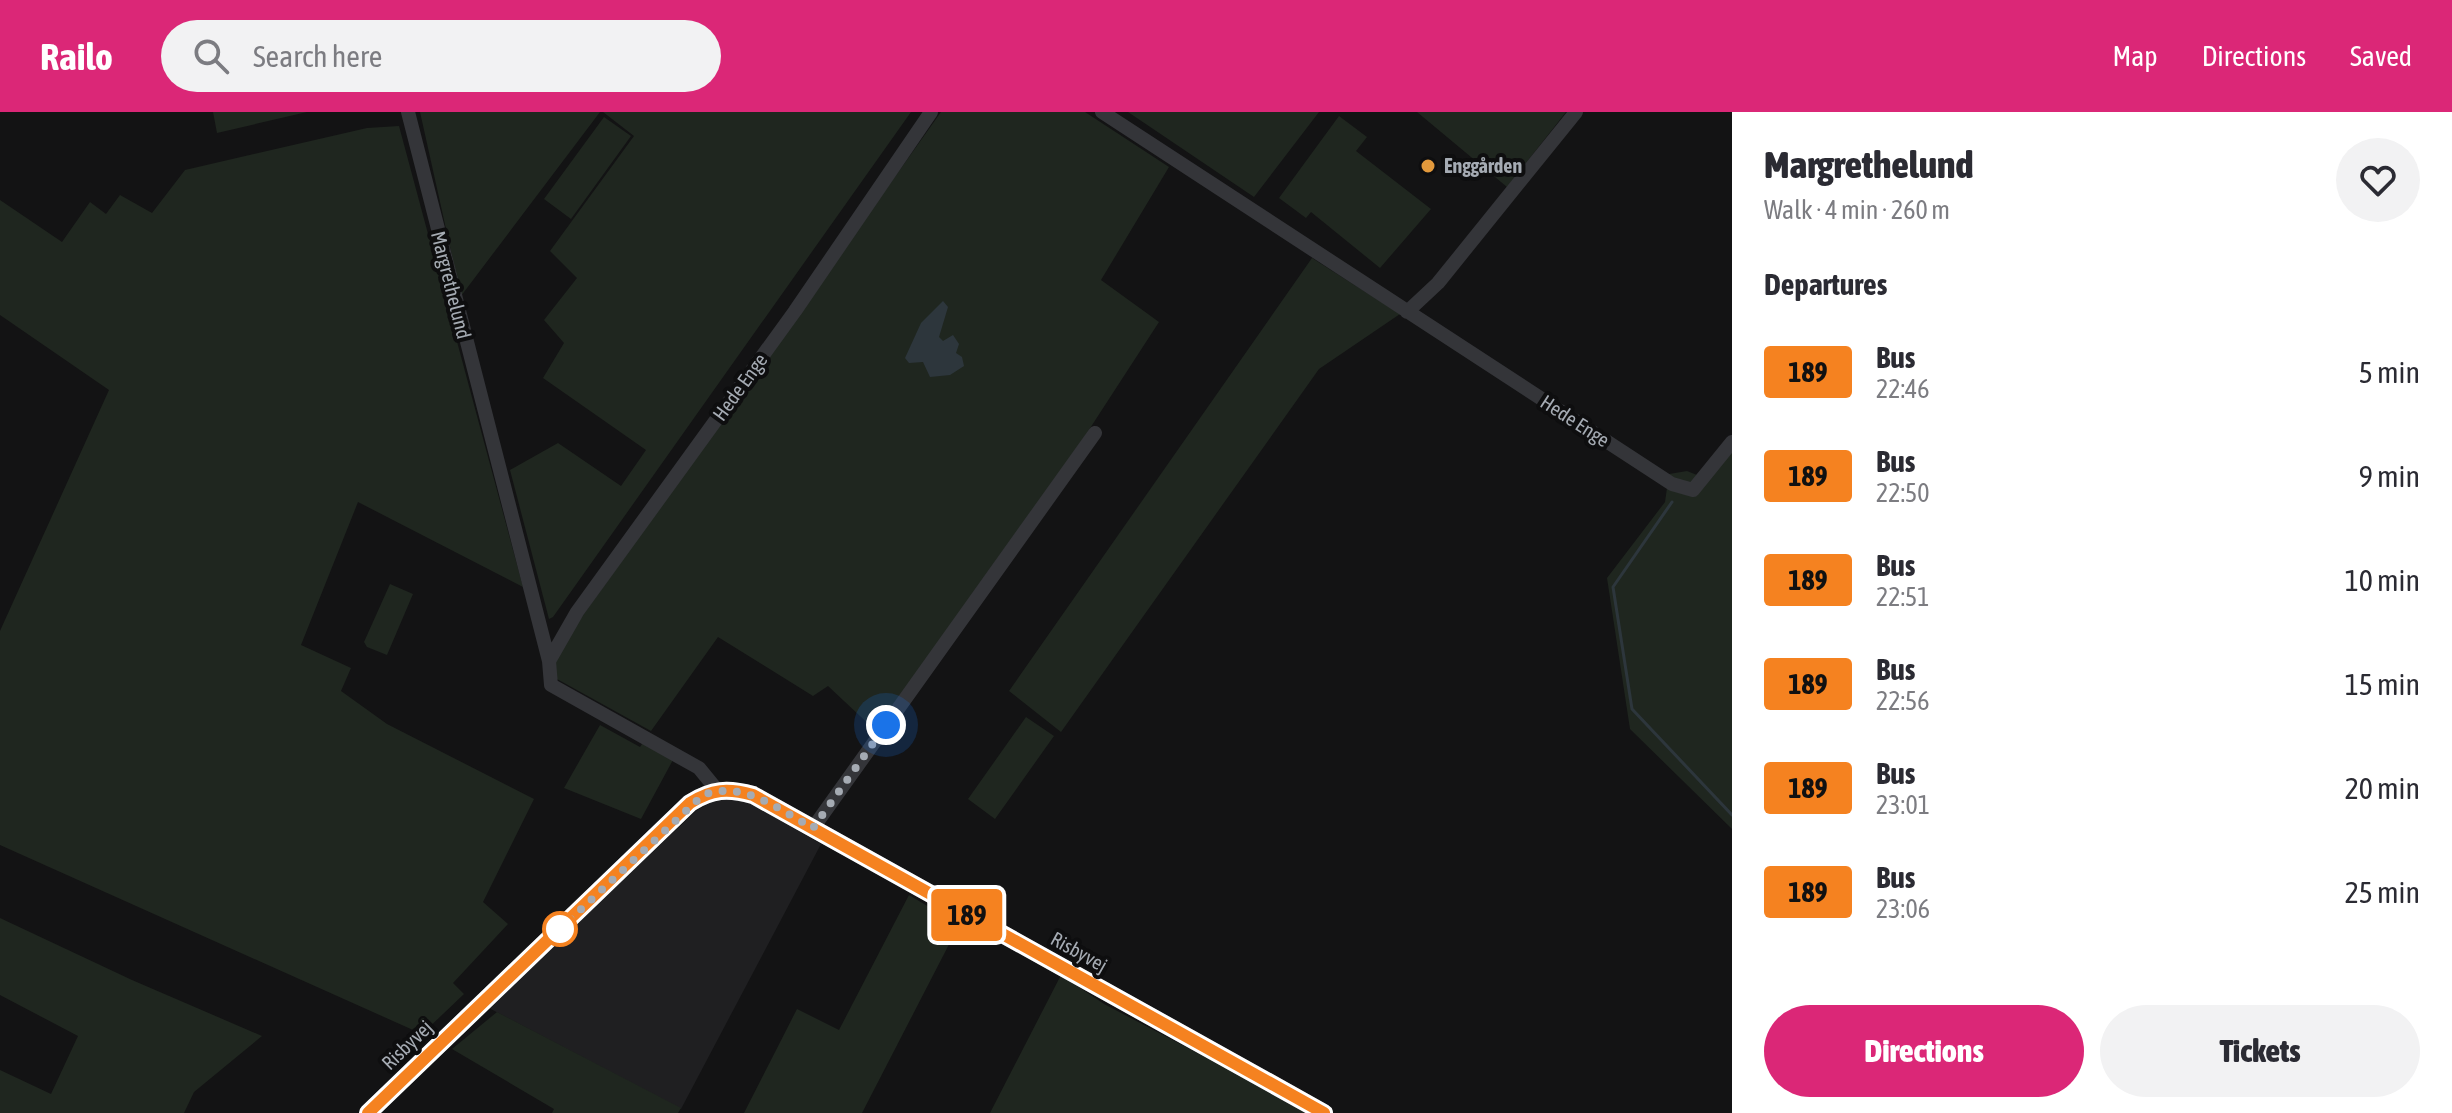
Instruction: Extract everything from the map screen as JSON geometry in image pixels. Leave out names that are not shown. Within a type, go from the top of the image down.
[{"type":"street","name":"Margrethelund","points":[[408,112],[549,661],[551,685],[699,768],[717,790]]},
{"type":"street","name":"Hede Enge","points":[[549,661],[577,612],[795,311],[931,112]]},
{"type":"street","name":"Hede Enge","points":[[1102,112],[1672,484],[1693,490],[1732,442]]},
{"type":"street","points":[[1407,312],[1438,283],[1576,112]]},
{"type":"street","points":[[813,828],[1095,433]]},
{"type":"street","name":"Risbyvej","points":[[368,1113],[690,803],[717,790],[753,795],[1324,1113]]},
{"type":"shaded area","points":[[213,112],[307,112],[217,133]]},
{"type":"shaded area","points":[[420,112],[600,112],[461,296]]},
{"type":"shaded area","points":[[603,112],[911,112],[549,619],[510,470],[558,443],[621,486],[646,450],[543,378],[564,343],[544,320],[577,278],[550,251],[634,136]]},
{"type":"shaded area","points":[[941,112],[1085,112],[1169,167],[1101,280],[1159,322],[1083,439],[876,731],[828,686],[813,696],[718,637],[651,731],[557,679],[554,667],[559,649]]},
{"type":"shaded area","points":[[1128,112],[1319,112],[1254,197]]},
{"type":"shaded area","points":[[1417,112],[1566,112],[1507,187]]},
{"type":"shaded area","points":[[1339,116],[1367,137],[1356,151],[1431,209],[1380,268],[1311,212],[1306,218],[1279,198]]},
{"type":"shaded area","points":[[604,117],[631,136],[571,219],[544,199]]},
{"type":"shaded area","points":[[399,126],[523,587],[358,502],[301,645],[351,668],[341,691],[387,724],[534,799],[483,902],[508,924],[453,983],[464,994],[422,1034],[0,845],[0,631],[109,390],[0,315],[0,200],[62,242],[90,202],[106,214],[120,195],[152,213],[185,170],[367,128]]},
{"type":"shaded area","points":[[1312,258],[1400,314],[1319,369],[1061,732],[1009,691]]},
{"type":"shaded area","points":[[943,301],[948,307],[939,337],[943,341],[953,335],[959,344],[956,353],[962,357],[964,366],[950,375],[930,377],[923,362],[909,363],[905,358],[921,323]]},
{"type":"shaded area","points":[[1732,449],[1732,829],[1630,729],[1607,578],[1665,502],[1669,474],[1687,471],[1707,479]]},
{"type":"shaded area","points":[[390,584],[413,594],[387,655],[367,647],[364,642]]},
{"type":"shaded area","points":[[1026,717],[1054,736],[995,819],[968,799]]},
{"type":"shaded area","points":[[600,725],[640,747],[644,741],[674,758],[641,819],[564,788]]},
{"type":"shaded area","points":[[721,796],[745,800],[821,844],[681,1109],[487,1007],[696,811]]},
{"type":"shaded area","points":[[909,895],[959,925],[862,1113],[744,1113],[797,1009],[839,1030]]},
{"type":"shaded area","points":[[0,918],[262,1036],[194,1092],[184,1113],[0,1113],[0,1070],[51,1094],[78,1036],[0,995]]},
{"type":"shaded area","points":[[1061,975],[1104,1004],[1312,1113],[990,1113]]},
{"type":"shaded area","points":[[497,1012],[681,1108],[678,1113],[552,1113],[554,1109],[452,1049]]},
{"type":"waterway","points":[[1672,502],[1613,587],[1632,709],[1732,815]]},
{"type":"bus line","name":"189","points":[[368,1113],[690,803],[717,790],[733,790],[753,795],[1324,1113]]},
{"type":"place","name":"Enggården","points":[[1428,166]]},
{"type":"route","points":[[560,929],[690,803],[703,795],[717,790],[733,790],[753,795],[813,828],[886,725]]}]
